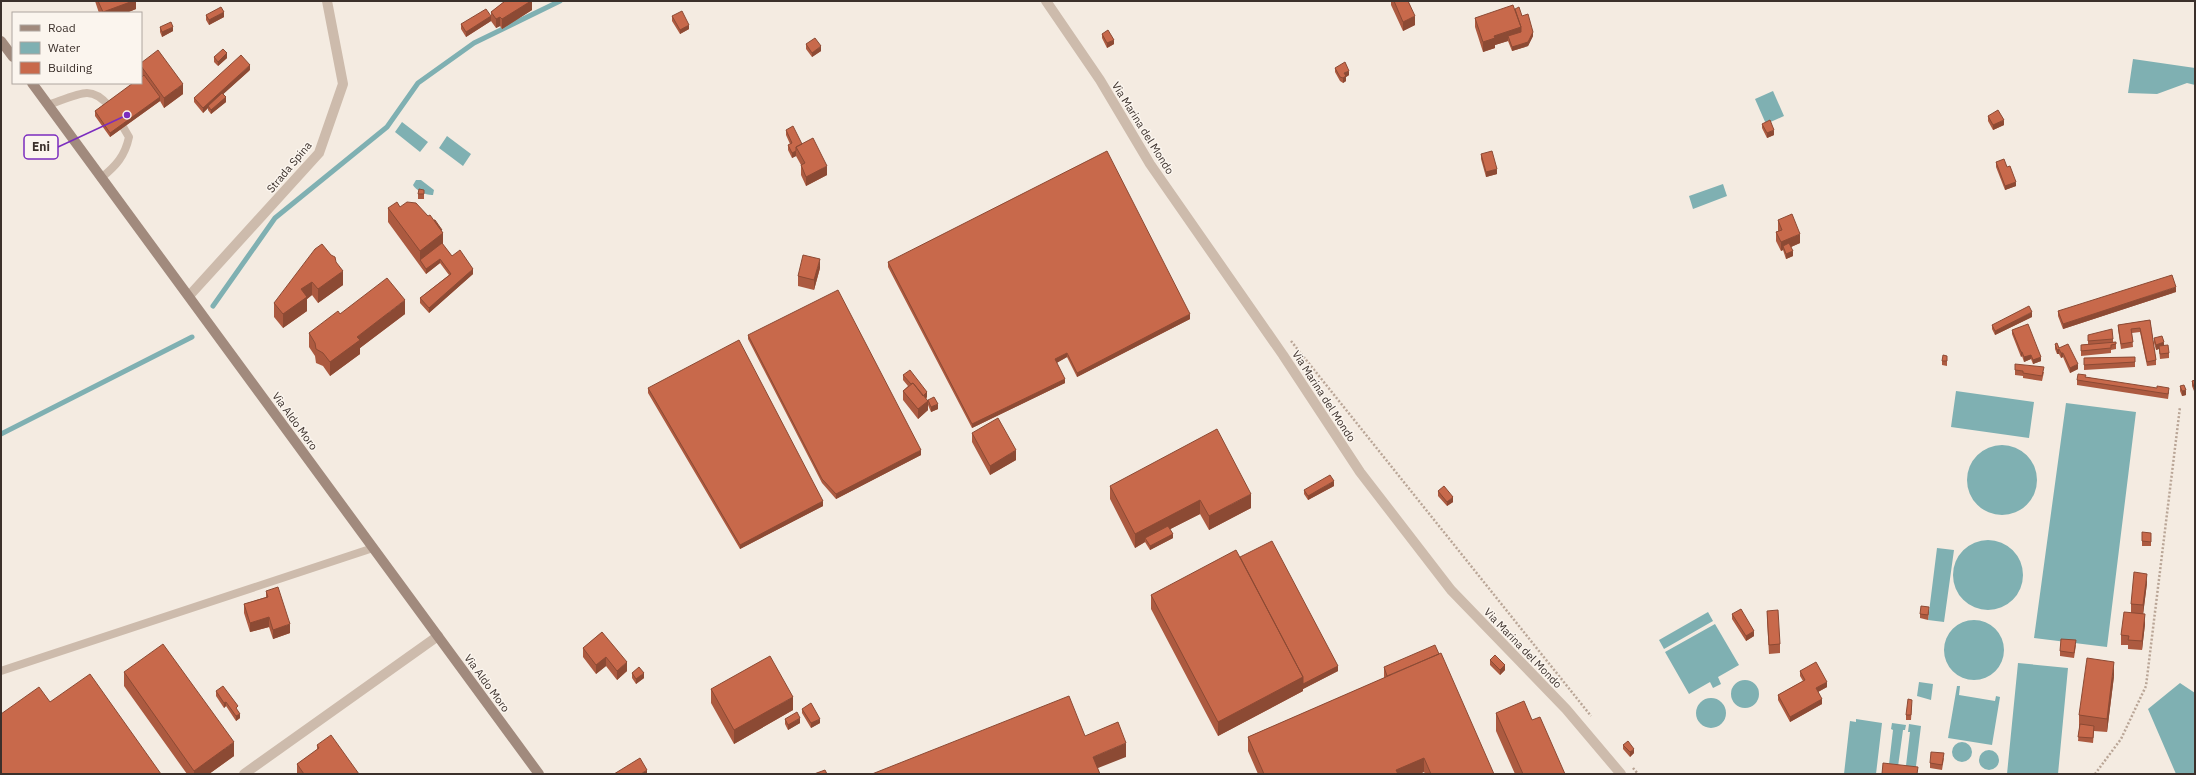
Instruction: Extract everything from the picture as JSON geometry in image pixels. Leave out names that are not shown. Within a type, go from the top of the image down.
[{"type":"main road","points":[[1,41],[12,56]]},
{"type":"main road","name":"Via Aldo Moro","points":[[33,84],[539,774]]},
{"type":"street","name":"Strada Spina","points":[[189,296],[319,153],[343,84],[327,1]]},
{"type":"street","name":"Via Marina del Mondo","points":[[1046,1],[1100,80],[1150,164],[1283,356],[1360,472],[1451,590],[1566,709],[1621,774]]},
{"type":"street","points":[[244,774],[438,636]]},
{"type":"lane","points":[[48,105],[86,93],[99,97],[115,115],[129,137],[126,148],[117,165],[101,178]]},
{"type":"lane","points":[[1,671],[373,548]]},
{"type":"path","points":[[1288,336],[1410,492],[1593,719]]},
{"type":"path","points":[[2095,774],[2121,739],[2146,686],[2180,406]]},
{"type":"path","points":[[1628,762],[1638,774]]},
{"type":"water","points":[[2133,59],[2195,68],[2195,85],[2187,83],[2157,94],[2128,93]]},
{"type":"water","points":[[1773,91],[1784,116],[1766,124],[1755,99]]},
{"type":"water","points":[[402,122],[428,142],[420,152],[395,132]]},
{"type":"water","points":[[447,136],[471,154],[463,166],[439,148]]},
{"type":"water","points":[[416,180],[421,180],[434,190],[433,195],[425,194],[416,189],[413,185]]},
{"type":"water","points":[[1723,184],[1727,196],[1693,209],[1689,196]]},
{"type":"water","points":[[1956,391],[2034,402],[2029,438],[1951,427]]},
{"type":"water","points":[[2066,403],[2136,412],[2107,647],[2034,638]]},
{"type":"water","points":[[2002,445],[2015,448],[2027,455],[2034,467],[2037,480],[2034,493],[2027,505],[2015,512],[2002,515],[1989,512],[1977,505],[1970,493],[1967,480],[1970,467],[1977,455],[1989,448]]},
{"type":"water","points":[[1988,540],[2001,543],[2013,550],[2020,562],[2023,575],[2020,588],[2013,600],[2001,607],[1988,610],[1975,607],[1963,600],[1956,588],[1953,575],[1956,562],[1963,550],[1975,543]]},
{"type":"water","points":[[1937,548],[1954,550],[1944,622],[1928,620]]},
{"type":"water","points":[[1708,612],[1713,621],[1664,649],[1659,640]]},
{"type":"water","points":[[1974,620],[1990,625],[1995,629],[1999,634],[2004,650],[1999,666],[1995,671],[1990,675],[1974,680],[1958,675],[1953,671],[1949,666],[1944,650],[1949,634],[1953,629],[1958,625]]},
{"type":"water","points":[[1715,624],[1739,665],[1718,677],[1721,684],[1713,688],[1710,682],[1689,694],[1665,652]]},
{"type":"water","points":[[2018,663],[2068,668],[2058,774],[2007,774]]},
{"type":"water","points":[[1745,680],[1755,684],[1759,694],[1755,704],[1745,708],[1735,704],[1731,694],[1735,684]]},
{"type":"water","points":[[1919,682],[1933,684],[1931,700],[1917,696]]},
{"type":"water","points":[[2180,683],[2195,693],[2195,774],[2176,774],[2148,709]]},
{"type":"water","points":[[1957,686],[1960,686],[1959,695],[1995,701],[1996,696],[2000,697],[1992,745],[1948,738]]},
{"type":"water","points":[[1711,698],[1717,699],[1725,707],[1725,719],[1717,727],[1711,728],[1705,727],[1697,719],[1696,713],[1697,707],[1705,699]]},
{"type":"water","points":[[1856,719],[1882,723],[1876,774],[1844,774],[1850,721],[1856,722]]},
{"type":"water","points":[[1892,723],[1906,725],[1905,730],[1903,730],[1897,774],[1888,773],[1893,730],[1891,729]]},
{"type":"water","points":[[1909,724],[1921,726],[1915,774],[1905,774],[1910,732],[1908,732]]},
{"type":"water","points":[[1962,742],[1969,745],[1972,752],[1969,759],[1962,762],[1955,759],[1952,752],[1955,745]]},
{"type":"water","points":[[1989,750],[1996,753],[1999,760],[1996,767],[1989,770],[1982,767],[1979,760],[1982,753]]},
{"type":"building","points":[[98,1],[133,1],[103,12]]},
{"type":"building","points":[[505,1],[531,1],[502,19],[500,17],[496,19],[491,12]]},
{"type":"building","points":[[1394,1],[1408,1],[1415,16],[1403,22]]},
{"type":"building","points":[[1513,5],[1521,27],[1494,36],[1495,38],[1483,42],[1475,18]]},
{"type":"building","points":[[221,7],[224,12],[209,20],[206,15]]},
{"type":"building","points":[[1519,7],[1522,16],[1528,14],[1533,32],[1528,42],[1512,47],[1508,36],[1521,32],[1521,27],[1515,9]]},
{"type":"building","points":[[486,9],[491,16],[466,32],[461,24]]},
{"type":"building","points":[[682,11],[689,25],[680,30],[672,16]]},
{"type":"building","points":[[171,22],[173,27],[162,32],[160,27]]},
{"type":"building","points":[[1108,30],[1114,40],[1107,43],[1102,34]]},
{"type":"building","points":[[815,38],[821,46],[812,53],[806,44]]},
{"type":"building","points":[[223,49],[227,53],[218,62],[214,57]]},
{"type":"building","points":[[158,50],[183,84],[164,98],[142,67],[142,62]]},
{"type":"building","points":[[241,55],[250,65],[203,108],[194,98]]},
{"type":"building","points":[[1345,62],[1349,71],[1344,73],[1346,76],[1343,78],[1340,77],[1335,68]]},
{"type":"building","points":[[144,75],[160,97],[110,133],[95,111],[132,84],[142,84],[142,77]]},
{"type":"building","points":[[222,93],[226,97],[211,110],[208,106]]},
{"type":"building","points":[[1998,110],[2004,120],[1993,125],[1988,116]]},
{"type":"building","points":[[1770,120],[1774,130],[1767,133],[1762,124]]},
{"type":"building","points":[[793,126],[802,144],[796,147],[796,151],[792,153],[788,145],[792,143],[786,130]]},
{"type":"building","points":[[813,138],[827,166],[806,177],[801,165],[805,163],[796,147]]},
{"type":"building","points":[[1107,151],[1190,314],[1077,373],[1067,353],[1055,359],[1065,379],[972,424],[888,262]]},
{"type":"building","points":[[1492,151],[1497,169],[1486,172],[1481,154]]},
{"type":"building","points":[[2004,159],[2007,167],[2010,166],[2016,182],[2005,186],[1996,162]]},
{"type":"building","points":[[419,189],[424,190],[424,194],[418,194]]},
{"type":"building","points":[[397,202],[400,207],[407,202],[416,203],[428,216],[430,215],[443,233],[420,251],[388,208]]},
{"type":"building","points":[[1792,214],[1800,234],[1781,242],[1776,232],[1782,230],[1778,220]]},
{"type":"building","points":[[442,243],[452,256],[460,250],[473,269],[429,308],[420,298],[451,274],[440,259],[426,269],[420,260]]},
{"type":"building","points":[[1789,243],[1793,251],[1786,254],[1783,246]]},
{"type":"building","points":[[322,244],[331,255],[335,257],[336,262],[343,271],[318,289],[312,282],[301,289],[307,297],[283,314],[274,303],[315,249]]},
{"type":"building","points":[[803,255],[820,259],[814,280],[798,276]]},
{"type":"building","points":[[2172,275],[2176,287],[2063,324],[2058,311]]},
{"type":"building","points":[[387,278],[405,300],[357,337],[360,340],[330,362],[323,353],[316,349],[315,343],[309,333],[338,311],[340,314]]},
{"type":"building","points":[[838,290],[921,450],[836,494],[822,479],[748,335]]},
{"type":"building","points":[[2029,306],[2032,312],[1995,331],[1992,325]]},
{"type":"building","points":[[2150,320],[2156,360],[2147,362],[2140,328],[2131,329],[2133,342],[2121,344],[2118,325]]},
{"type":"building","points":[[2028,324],[2041,357],[2033,360],[2031,355],[2024,357],[2012,330]]},
{"type":"building","points":[[2112,329],[2113,339],[2088,341],[2088,335]]},
{"type":"building","points":[[2162,336],[2164,342],[2156,345],[2154,338]]},
{"type":"building","points":[[739,340],[823,501],[740,545],[648,388]]},
{"type":"building","points":[[2116,342],[2116,344],[2111,345],[2111,348],[2081,351],[2081,345]]},
{"type":"building","points":[[2057,343],[2059,348],[2068,344],[2078,364],[2070,368],[2063,353],[2061,353],[2059,349],[2057,350],[2055,344]]},
{"type":"building","points":[[2168,345],[2169,353],[2160,354],[2159,346]]},
{"type":"building","points":[[1943,355],[1947,356],[1947,361],[1942,361]]},
{"type":"building","points":[[2135,357],[2135,362],[2084,365],[2084,358]]},
{"type":"building","points":[[2015,364],[2044,367],[2042,376],[2015,370]]},
{"type":"building","points":[[910,370],[927,392],[923,396],[913,383],[911,384],[903,375]]},
{"type":"building","points":[[2078,374],[2086,375],[2085,377],[2157,388],[2157,386],[2169,388],[2168,394],[2077,380]]},
{"type":"building","points":[[2195,380],[2195,386],[2194,387],[2192,381]]},
{"type":"building","points":[[913,383],[928,401],[918,409],[903,391]]},
{"type":"building","points":[[2184,385],[2186,390],[2182,391],[2180,386]]},
{"type":"building","points":[[934,397],[938,404],[931,407],[928,400]]},
{"type":"building","points":[[998,418],[1016,450],[990,466],[972,433]]},
{"type":"building","points":[[1217,429],[1251,494],[1209,516],[1200,500],[1135,534],[1110,486]]},
{"type":"building","points":[[1330,475],[1334,481],[1308,496],[1304,490]]},
{"type":"building","points":[[1444,486],[1453,497],[1447,502],[1438,491]]},
{"type":"building","points":[[1168,526],[1173,534],[1150,546],[1145,538]]},
{"type":"building","points":[[2142,532],[2151,533],[2151,542],[2142,541]]},
{"type":"building","points":[[1272,541],[1338,666],[1303,684],[1303,677],[1240,557]]},
{"type":"building","points":[[1236,550],[1303,677],[1218,722],[1151,595]]},
{"type":"building","points":[[2134,572],[2147,574],[2143,605],[2131,604]]},
{"type":"building","points":[[278,587],[290,624],[273,630],[269,617],[250,623],[244,604],[268,597],[266,591]]},
{"type":"building","points":[[1921,606],[1929,607],[1928,615],[1920,614]]},
{"type":"building","points":[[1741,609],[1754,631],[1746,636],[1732,614]]},
{"type":"building","points":[[1778,610],[1780,644],[1769,645],[1767,611]]},
{"type":"building","points":[[2124,612],[2145,614],[2142,641],[2128,640],[2129,636],[2121,635]]},
{"type":"building","points":[[602,632],[627,662],[617,671],[606,657],[596,665],[583,648]]},
{"type":"building","points":[[2061,639],[2076,640],[2074,653],[2060,651]]},
{"type":"building","points":[[163,644],[234,742],[194,771],[124,672]]},
{"type":"building","points":[[1435,645],[1439,654],[1387,676],[1384,667]]},
{"type":"building","points":[[1441,653],[1494,774],[1431,774],[1424,758],[1396,770],[1398,774],[1264,774],[1248,737]]},
{"type":"building","points":[[1495,655],[1505,665],[1500,670],[1490,660]]},
{"type":"building","points":[[770,656],[793,697],[734,730],[711,689]]},
{"type":"building","points":[[2087,658],[2114,662],[2107,719],[2079,715]]},
{"type":"building","points":[[1816,662],[1827,682],[1816,688],[1822,699],[1790,717],[1778,695],[1805,680],[1800,671]]},
{"type":"building","points":[[639,667],[644,673],[636,679],[632,673]]},
{"type":"building","points":[[90,674],[161,774],[1,774],[1,714],[39,687],[50,702]]},
{"type":"building","points":[[223,686],[238,706],[236,708],[240,714],[236,716],[226,702],[224,703],[216,691]]},
{"type":"building","points":[[1069,696],[1085,736],[1118,722],[1126,743],[1093,757],[1100,774],[872,774]]},
{"type":"building","points":[[1908,699],[1912,700],[1911,715],[1906,715]]},
{"type":"building","points":[[1524,701],[1532,720],[1540,717],[1565,774],[1523,774],[1496,713]]},
{"type":"building","points":[[811,703],[820,719],[811,723],[802,709]]},
{"type":"building","points":[[797,712],[800,718],[788,725],[785,719]]},
{"type":"building","points":[[2080,724],[2094,726],[2093,738],[2078,737]]},
{"type":"building","points":[[331,735],[359,774],[304,774],[297,764],[319,748],[317,745]]},
{"type":"building","points":[[1628,741],[1634,749],[1630,752],[1623,745]]},
{"type":"building","points":[[1931,752],[1944,753],[1942,765],[1930,763]]},
{"type":"building","points":[[640,758],[647,770],[641,774],[614,774]]},
{"type":"building","points":[[1883,763],[1918,767],[1917,774],[1882,774]]},
{"type":"building","points":[[825,770],[827,774],[814,774]]},
{"type":"waterway","points":[[213,306],[275,218],[387,127],[418,83],[474,43],[560,1]]},
{"type":"waterway","points":[[1,434],[192,337]]},
{"type":"place","name":"Eni","points":[[127,115]]}]
